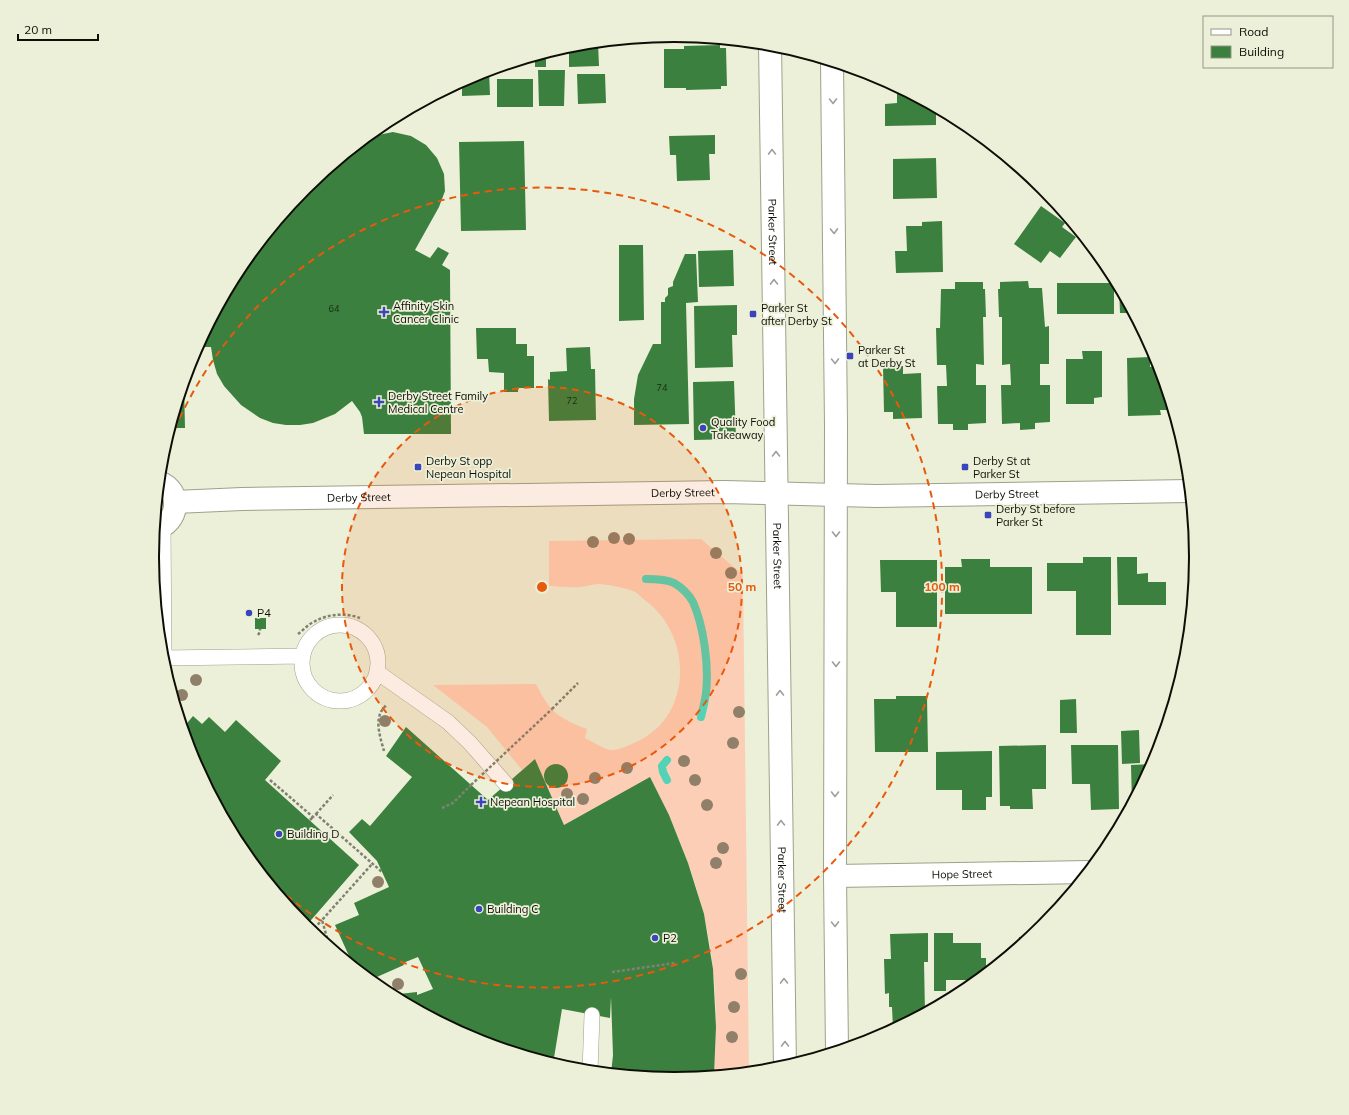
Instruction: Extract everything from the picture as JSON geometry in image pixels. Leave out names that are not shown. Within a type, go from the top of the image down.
[{"type":"main road","name":"Parker Street","points":[[770,51],[785,1061]]},
{"type":"main road","points":[[832,67],[836,495],[835,876],[837,1047]]},
{"type":"main road","points":[[160,526],[173,516],[175,509],[173,494],[169,488],[164,485]]},
{"type":"main road","name":"Derby Street","points":[[175,502],[250,499],[711,492],[876,496],[1186,491]]},
{"type":"main road","name":"Hope Street","points":[[835,876],[1082,872]]},
{"type":"lane","points":[[159,542],[161,608]]},
{"type":"lane","points":[[336,626],[348,626],[359,630],[368,638],[375,648],[378,659],[377,672],[372,683],[365,692],[355,698],[344,701],[332,700],[321,696],[312,688],[306,679],[303,667],[303,656],[307,644],[315,635],[324,629],[336,626]]},
{"type":"lane","points":[[169,658],[303,656]]},
{"type":"lane","points":[[377,672],[448,722],[470,743],[506,784]]},
{"type":"lane","points":[[590,1066],[592,1015]]},
{"type":"path","points":[[296,636],[311,623],[334,614],[342,614],[360,618]]},
{"type":"path","points":[[442,808],[453,803],[578,683]]},
{"type":"path","points":[[384,751],[380,740],[380,713],[387,704],[393,708]]},
{"type":"path","points":[[472,775],[477,780]]},
{"type":"path","points":[[270,780],[313,817]]},
{"type":"path","points":[[310,820],[333,795]]},
{"type":"path","points":[[316,814],[382,872]]},
{"type":"path","points":[[316,927],[373,863]]},
{"type":"path","points":[[322,920],[327,938]]},
{"type":"path","points":[[612,972],[675,963]]},
{"type":"shaded area","points":[[701,539],[743,575],[749,1068],[714,1071],[716,1010],[710,945],[705,920],[699,895],[682,847],[650,778],[564,825],[535,759],[522,770],[487,727],[433,685],[536,684],[541,694],[556,713],[587,729],[585,738],[610,750],[620,749],[636,742],[655,730],[668,714],[677,696],[680,675],[679,654],[672,634],[661,616],[638,594],[621,587],[602,584],[584,587],[549,586],[549,541]]},
{"type":"building","points":[[720,45],[720,48],[726,48],[727,86],[721,86],[721,89],[686,90],[686,88],[664,88],[664,49],[684,49],[684,46]]},
{"type":"building","points":[[598,48],[599,66],[569,67],[569,53]]},
{"type":"building","points":[[546,59],[546,67],[535,67],[535,62]]},
{"type":"building","points":[[538,70],[565,70],[564,106],[539,106]]},
{"type":"building","points":[[577,74],[605,74],[606,103],[578,104]]},
{"type":"building","points":[[489,76],[490,95],[462,96],[462,88]]},
{"type":"building","points":[[497,79],[533,79],[533,107],[497,107]]},
{"type":"building","points":[[897,93],[936,113],[936,125],[885,126],[885,104],[897,103]]},
{"type":"building","points":[[393,132],[411,136],[426,145],[437,158],[444,174],[445,191],[439,207],[415,250],[430,258],[438,247],[449,253],[442,265],[450,270],[451,434],[364,434],[362,417],[352,401],[335,414],[313,423],[286,425],[273,423],[260,418],[241,405],[224,386],[217,374],[211,347],[204,347],[228,300],[246,271],[287,218],[310,193],[335,170],[381,134]]},
{"type":"building","points":[[715,135],[715,154],[709,154],[710,180],[677,181],[676,155],[670,155],[669,136]]},
{"type":"building","points":[[524,141],[526,230],[461,231],[459,142]]},
{"type":"building","points":[[936,158],[937,198],[893,199],[893,159]]},
{"type":"building","points":[[1041,206],[1065,223],[1062,227],[1076,237],[1060,258],[1050,251],[1041,263],[1014,244]]},
{"type":"building","points":[[942,221],[943,272],[896,273],[895,251],[907,251],[906,226],[922,226],[922,222]]},
{"type":"building","points":[[619,245],[643,245],[644,320],[619,321]]},
{"type":"building","points":[[733,250],[734,286],[699,287],[698,251]]},
{"type":"building","points":[[685,254],[696,254],[698,302],[686,303],[689,424],[634,425],[634,399],[638,375],[653,344],[661,344],[661,302],[665,302],[665,298],[668,295],[668,288],[673,286],[673,282]]},
{"type":"building","points":[[1028,281],[1029,288],[1042,288],[1045,327],[1049,326],[1049,364],[1040,364],[1040,385],[1050,385],[1050,422],[1035,423],[1035,429],[1020,430],[1020,423],[1002,424],[1001,385],[1011,385],[1010,364],[1002,365],[1002,317],[999,317],[998,289],[1000,289],[1000,282]]},
{"type":"building","points":[[955,282],[983,282],[983,289],[985,289],[986,317],[983,317],[984,365],[976,364],[976,385],[986,385],[986,423],[968,424],[968,430],[953,430],[953,424],[938,424],[937,386],[947,386],[946,365],[937,365],[936,328],[940,328],[941,289],[955,289]]},
{"type":"building","points":[[1057,283],[1110,283],[1114,289],[1114,314],[1057,314]]},
{"type":"building","points":[[1119,297],[1128,313],[1120,313]]},
{"type":"building","points":[[737,305],[737,335],[732,335],[733,367],[695,368],[694,306]]},
{"type":"building","points":[[476,328],[516,328],[516,344],[527,344],[527,356],[534,356],[534,388],[518,388],[518,392],[504,392],[504,373],[489,372],[488,359],[477,359]]},
{"type":"building","points":[[590,347],[591,369],[595,369],[596,420],[549,421],[548,379],[550,380],[550,372],[567,371],[566,348]]},
{"type":"building","points":[[1082,351],[1102,351],[1102,397],[1094,398],[1094,404],[1066,404],[1066,359],[1083,359]]},
{"type":"building","points":[[1150,357],[1150,367],[1153,367],[1160,384],[1160,390],[1162,390],[1168,410],[1160,410],[1161,415],[1128,416],[1127,358]]},
{"type":"building","points":[[883,366],[903,366],[903,374],[921,373],[922,418],[893,419],[893,412],[884,412]]},
{"type":"building","points":[[734,381],[736,439],[694,440],[693,382]]},
{"type":"building","points":[[184,398],[185,428],[176,428]]},
{"type":"building","points":[[1083,557],[1111,557],[1111,635],[1076,635],[1076,591],[1047,591],[1047,563],[1083,563]]},
{"type":"building","points":[[1117,557],[1137,557],[1137,574],[1148,573],[1148,582],[1166,582],[1166,605],[1118,605]]},
{"type":"building","points":[[961,559],[990,559],[990,567],[1032,567],[1032,614],[945,614],[945,567],[962,567]]},
{"type":"building","points":[[880,560],[937,560],[937,627],[896,627],[896,592],[881,592]]},
{"type":"building","points":[[255,618],[266,618],[266,629],[255,629]]},
{"type":"building","points":[[896,696],[927,696],[928,752],[875,752],[874,699],[896,699]]},
{"type":"building","points":[[1076,699],[1077,733],[1060,733],[1060,700]]},
{"type":"building","name":"Building D","points":[[193,716],[202,724],[209,717],[225,732],[236,720],[281,761],[265,780],[359,865],[310,922],[287,897],[246,844],[212,785],[198,755],[186,724]]},
{"type":"building","points":[[406,727],[488,800],[535,759],[564,825],[650,777],[669,815],[688,863],[704,914],[713,969],[716,1027],[714,1071],[674,1073],[611,1069],[613,1055],[611,997],[610,1018],[562,1009],[554,1058],[509,1046],[477,1034],[447,1020],[401,994],[417,992],[417,995],[433,989],[418,957],[376,977],[349,957],[335,925],[359,915],[354,903],[389,887],[377,861],[349,832],[362,819],[370,826],[412,777],[386,756]]},
{"type":"building","points":[[1139,730],[1140,763],[1122,764],[1121,731]]},
{"type":"building","points":[[1046,745],[1046,789],[1032,789],[1033,809],[1010,809],[1010,806],[1000,806],[999,746]]},
{"type":"building","points":[[1071,745],[1118,745],[1119,809],[1091,810],[1090,784],[1072,784]]},
{"type":"building","points":[[992,751],[992,797],[986,797],[986,810],[962,810],[962,790],[936,790],[936,752]]},
{"type":"building","points":[[556,764],[564,768],[568,776],[564,784],[556,788],[548,784],[544,776],[548,768]]},
{"type":"building","points":[[1147,764],[1132,795],[1131,765]]},
{"type":"building","points":[[928,933],[928,962],[924,962],[925,1008],[893,1024],[892,1007],[889,1007],[889,993],[885,994],[884,959],[891,959],[890,934]]},
{"type":"building","points":[[934,933],[953,933],[953,943],[981,943],[981,958],[986,958],[986,967],[968,981],[946,980],[946,991],[934,991]]},
{"type":"waterway","points":[[646,579],[657,579],[674,583],[685,591],[693,602],[697,612],[703,635],[707,671],[705,702],[701,717]]},
{"type":"waterway","points":[[667,760],[662,766],[667,780]]},
{"type":"place","name":"Affinity Skin Cancer Clinic","points":[[384,312]]},
{"type":"place","name":"Parker St after Derby St","points":[[753,314]]},
{"type":"place","name":"Parker St at Derby St","points":[[850,356]]},
{"type":"place","name":"Derby Street Family Medical Centre","points":[[379,402]]},
{"type":"place","name":"Quality Food Takeaway","points":[[703,428]]},
{"type":"place","name":"Derby St opp Nepean Hospital","points":[[418,467]]},
{"type":"place","name":"Derby St at Parker St","points":[[965,467]]},
{"type":"place","name":"Derby St before Parker St","points":[[988,515]]},
{"type":"place","name":"P4","points":[[249,613]]},
{"type":"place","name":"Nepean Hospital","points":[[481,802]]},
{"type":"place","name":"Building D","points":[[279,834]]},
{"type":"place","name":"Building C","points":[[479,909]]},
{"type":"place","name":"P2","points":[[655,938]]}]
